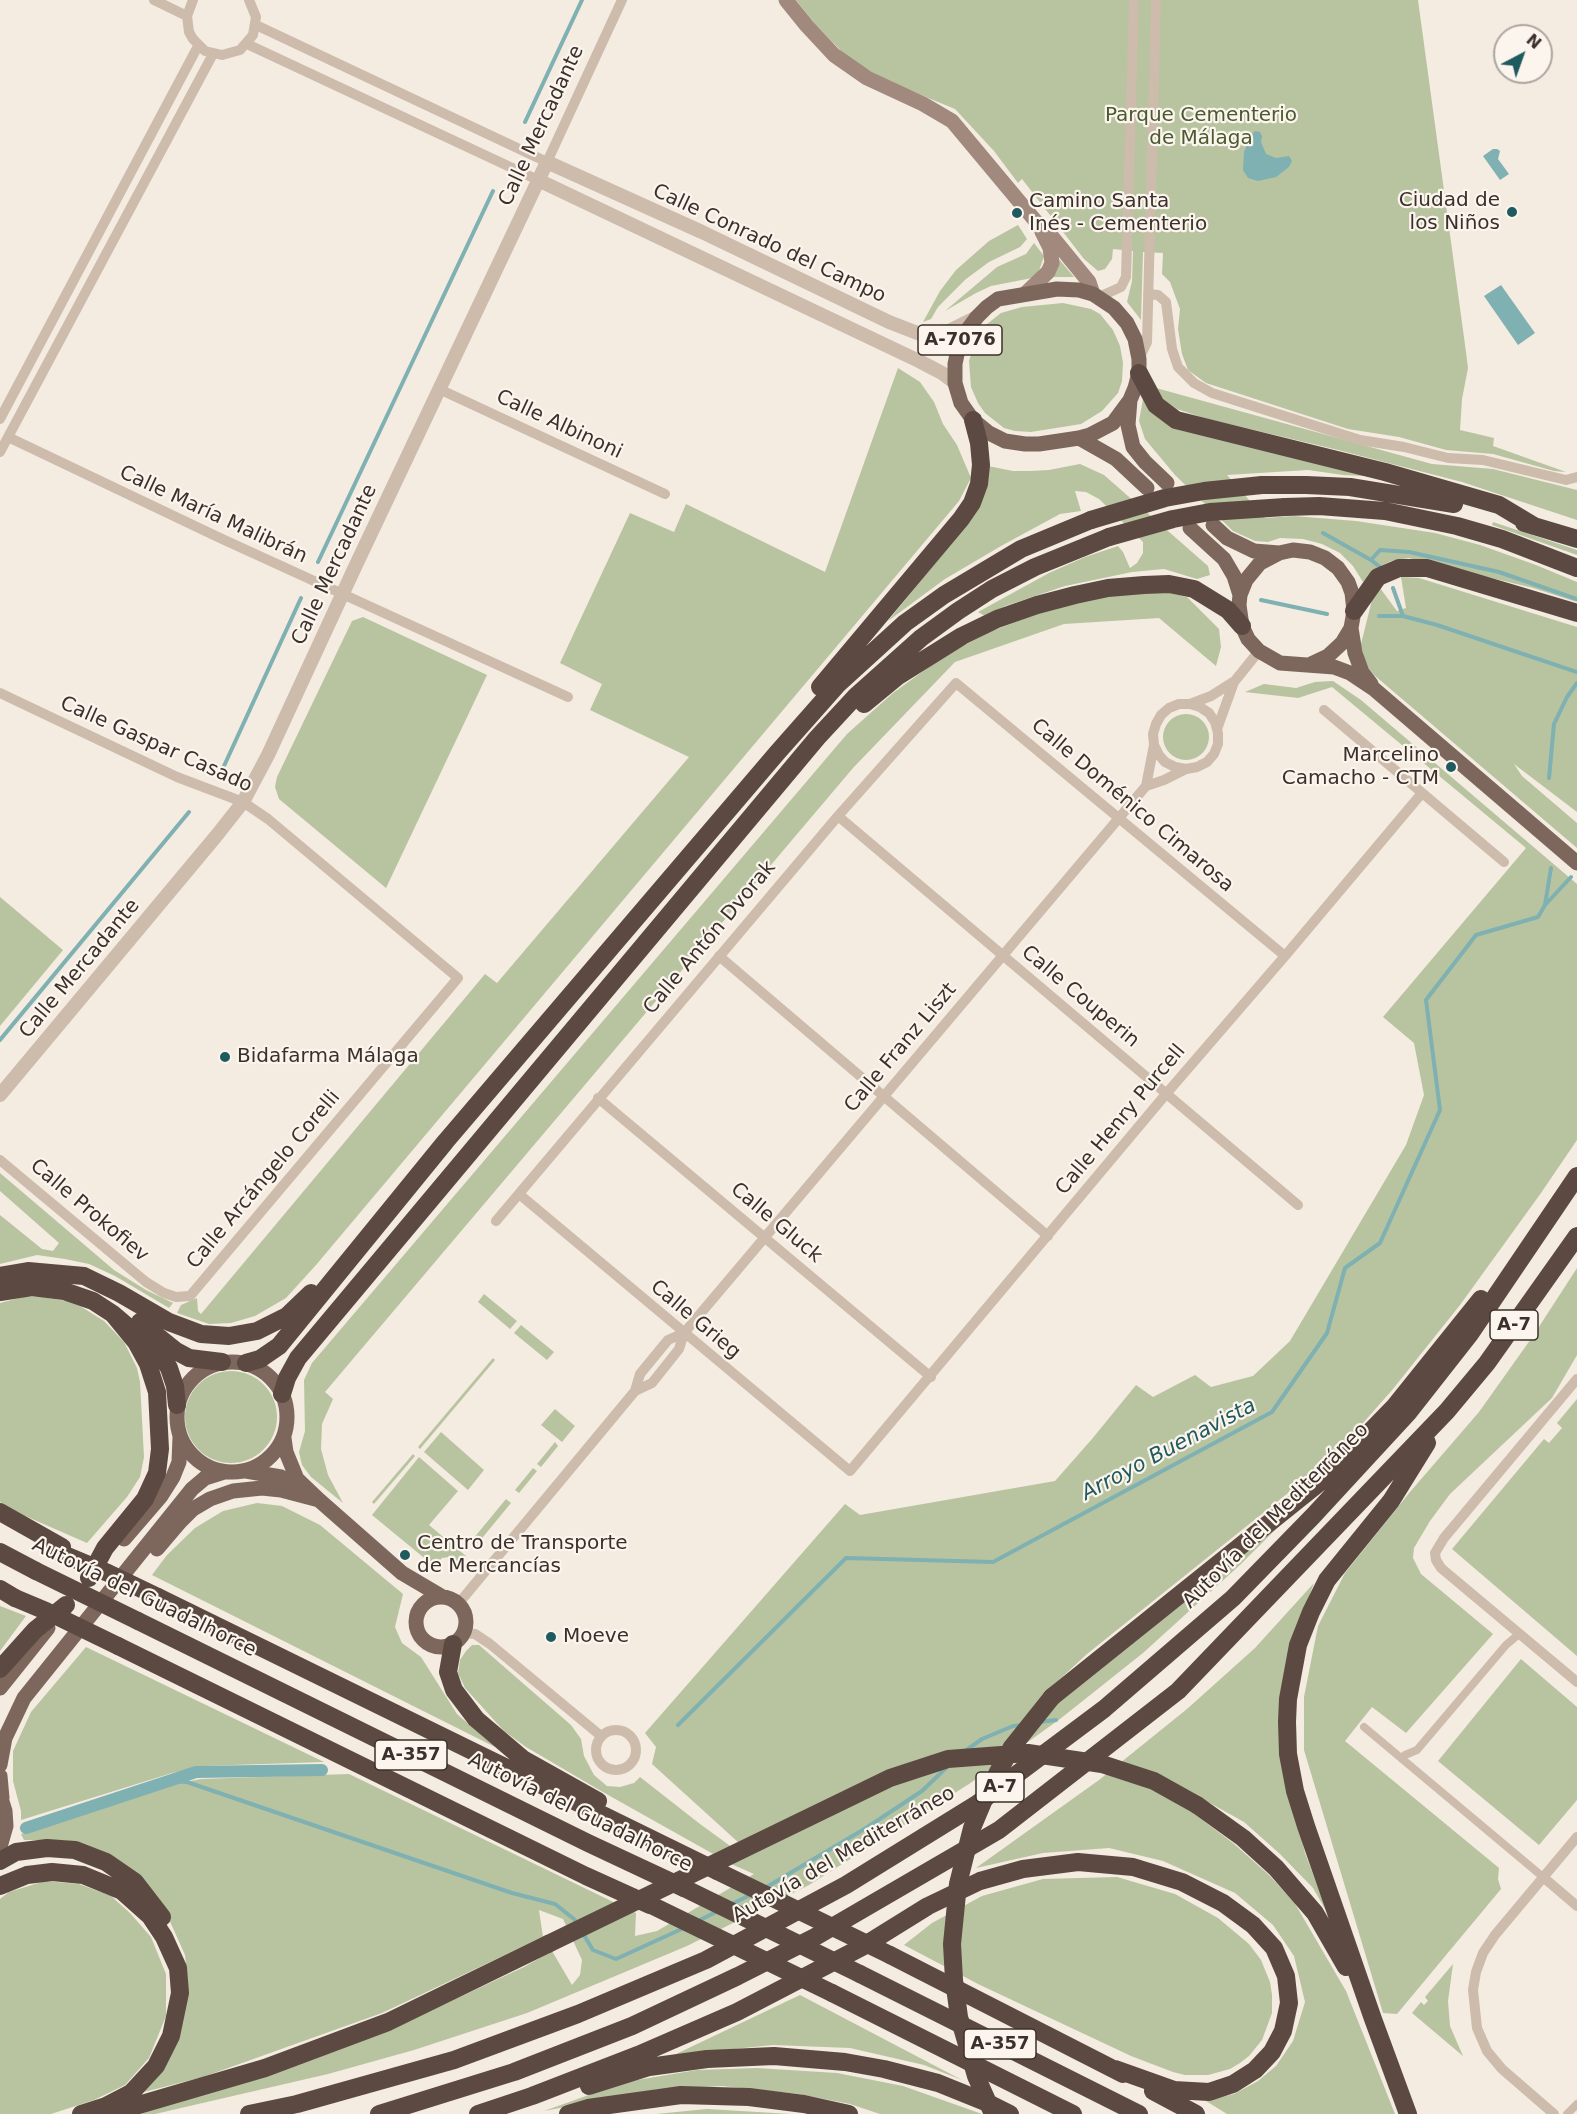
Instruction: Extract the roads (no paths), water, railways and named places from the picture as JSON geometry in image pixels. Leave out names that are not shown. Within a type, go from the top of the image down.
[{"type":"highway","points":[[1139,366],[1156,405],[1176,420],[1385,472],[1499,505],[1534,526]]},
{"type":"highway","points":[[777,753],[788,725],[961,519],[972,502],[979,484],[981,465],[979,443],[973,420]]},
{"type":"highway","points":[[246,1363],[260,1359],[279,1346],[375,1227],[838,684],[905,623],[982,571],[1021,549],[1090,520],[1166,498],[1204,491],[1262,485],[1350,487],[1440,500],[1577,539]]},
{"type":"highway","points":[[282,1394],[287,1378],[298,1358],[817,738],[885,669],[921,638],[958,611],[1035,567],[1109,537],[1173,519],[1210,512],[1319,506],[1384,511],[1457,526],[1502,539],[1577,568]]},
{"type":"highway","points":[[1352,620],[1378,577],[1399,568],[1426,567],[1577,613]]},
{"type":"highway","points":[[817,738],[843,725],[877,693],[929,655],[997,619],[1037,604],[1108,588],[1169,584],[1194,589],[1212,598],[1228,610],[1242,626]]},
{"type":"highway","name":"Autovía del Mediterráneo","points":[[249,2114],[454,2060],[578,2014],[706,1960],[846,1885],[977,1804],[1104,1709],[1233,1598],[1313,1516],[1408,1413],[1470,1334],[1577,1176]]},
{"type":"highway","points":[[993,2114],[976,2076],[959,2017],[952,1944],[958,1884],[972,1828],[988,1790],[1012,1747],[1052,1697],[1324,1479],[1395,1406],[1565,1195]]},
{"type":"highway","points":[[0,1276],[28,1271],[84,1276],[169,1322],[201,1334],[229,1336],[258,1331],[287,1316],[375,1227]]},
{"type":"highway","name":"A-7","points":[[379,2114],[514,2072],[632,2026],[815,1937],[999,1830],[1178,1691],[1448,1411],[1487,1363],[1577,1236]]},
{"type":"highway","points":[[54,1272],[95,1289],[127,1311],[176,1351],[189,1358],[222,1362]]},
{"type":"highway","points":[[0,1292],[32,1287],[64,1291],[93,1301],[113,1314],[161,1355],[169,1368],[177,1405]]},
{"type":"highway","points":[[89,1578],[105,1548],[145,1498],[157,1473],[160,1449],[157,1392],[148,1364],[136,1342],[113,1314]]},
{"type":"highway","points":[[1408,2114],[1306,1826],[1288,1754],[1288,1699],[1298,1645],[1327,1580],[1391,1501],[1448,1411]]},
{"type":"highway","points":[[0,1512],[60,1550]]},
{"type":"highway","points":[[0,1522],[890,1955],[1115,2069],[1197,2114]]},
{"type":"highway","name":"Autovía del Guadalhorce","points":[[0,1552],[577,1838],[860,1974],[1139,2114]]},
{"type":"highway","name":"A-357","points":[[5,1593],[832,1993],[1073,2114]]},
{"type":"highway","points":[[0,1669],[35,1630],[66,1605]]},
{"type":"highway","points":[[458,1638],[447,1672],[454,1690],[476,1719],[523,1759],[605,1804],[650,1839]]},
{"type":"highway","points":[[108,2114],[265,2068],[388,2022],[890,1778],[948,1759],[1028,1753],[1102,1764],[1154,1781],[1197,1805],[1243,1838],[1276,1868],[1315,1913],[1373,2019]]},
{"type":"highway","points":[[0,1861],[16,1852],[47,1848],[75,1850],[106,1862],[135,1882],[159,1910],[174,1941],[180,1993],[171,2036],[156,2066],[130,2093],[106,2106],[81,2114]]},
{"type":"highway","points":[[478,2114],[638,2055],[737,2012],[862,1947],[928,1906],[980,1881],[1023,1869],[1078,1862],[1133,1867],[1182,1882],[1222,1903],[1253,1924],[1274,1948],[1286,1976],[1289,2003],[1283,2031],[1272,2052],[1255,2070],[1233,2084],[1209,2092],[1174,2090],[1115,2069]]},
{"type":"highway","points":[[0,1886],[27,1875],[52,1872],[83,1875],[122,1891],[150,1916],[164,1937],[178,1968]]},
{"type":"highway","points":[[502,2114],[649,2067],[707,2059],[774,2056],[845,2062],[884,2069],[938,2083],[1010,2114]]},
{"type":"highway","points":[[568,2114],[588,2108],[681,2095],[749,2097],[804,2104],[849,2114]]},
{"type":"main road","points":[[786,0],[834,55],[867,78],[923,104],[952,121],[1038,224],[1053,238],[1089,282],[1096,295],[1114,308],[1127,323],[1135,339],[1139,366]]},
{"type":"main road","points":[[1026,293],[1047,272],[1052,262],[1050,248],[1038,224]]},
{"type":"main road","name":"A-7076","points":[[1096,295],[1079,290],[1057,289],[998,299],[987,307],[960,340],[955,364],[955,383],[961,403],[973,420],[989,433],[1005,441],[1032,444],[1079,438],[1101,430],[1113,423],[1130,400]]},
{"type":"main road","name":"A-7076","points":[[1139,366],[1130,400],[1128,425],[1133,447],[1167,483]]},
{"type":"main road","points":[[1079,438],[1116,459],[1147,488]]},
{"type":"main road","points":[[1213,525],[1227,538],[1241,546],[1254,551],[1279,553]]},
{"type":"main road","points":[[1190,528],[1224,559],[1234,576],[1240,595]]},
{"type":"main road","points":[[1374,689],[1362,672],[1355,653],[1352,593],[1348,582],[1338,568],[1325,558],[1310,552],[1293,550],[1279,553],[1260,563],[1246,580],[1239,605],[1242,626],[1248,639],[1259,651],[1280,663],[1334,667],[1350,673],[1374,689],[1577,863]]},
{"type":"main road","points":[[1310,664],[1328,656],[1342,643],[1352,620]]},
{"type":"main road","points":[[224,1472],[198,1461],[187,1450],[180,1437],[176,1421],[177,1405],[183,1390],[193,1377],[206,1367],[222,1362],[246,1363],[268,1374],[282,1394],[288,1415],[284,1437],[288,1459],[297,1479],[402,1573],[441,1596],[459,1603],[466,1617],[466,1626],[458,1638],[444,1647],[428,1643],[417,1630],[414,1591],[402,1573]]},
{"type":"main road","points":[[0,1688],[66,1605],[161,1496],[174,1477],[179,1462],[180,1437]]},
{"type":"main road","points":[[246,1471],[269,1459],[284,1437]]},
{"type":"main road","points":[[0,1764],[5,1738],[24,1698],[192,1489],[205,1478],[224,1472],[246,1471],[281,1477],[319,1500]]},
{"type":"main road","points":[[90,1617],[144,1564],[180,1522],[210,1498],[233,1491],[262,1488],[281,1490],[319,1500]]},
{"type":"main road","points":[[417,1613],[426,1601],[441,1596]]},
{"type":"main road","points":[[0,1776],[6,1826],[0,1847]]},
{"type":"street","points":[[154,0],[187,16]]},
{"type":"street","points":[[193,0],[187,16],[189,32],[198,46],[213,54],[222,55],[232,54],[247,44],[253,35],[256,26],[254,9],[249,0]]},
{"type":"street","name":"Calle Mercadante","points":[[0,1095],[218,835],[243,802],[268,755],[622,0]]},
{"type":"street","points":[[1096,295],[1121,287],[1126,277],[1134,0]]},
{"type":"street","points":[[1139,366],[1147,342],[1156,0]]},
{"type":"street","points":[[256,26],[547,162]]},
{"type":"street","points":[[247,44],[538,180]]},
{"type":"street","points":[[0,419],[198,46]]},
{"type":"street","points":[[0,452],[213,54]]},
{"type":"street","name":"Calle Conrado del Campo","points":[[547,162],[702,232],[889,322],[920,334],[949,331],[977,317]]},
{"type":"street","name":"Calle Conrado del Campo","points":[[538,180],[901,352],[942,373],[955,383]]},
{"type":"street","points":[[1148,294],[1158,295],[1166,302],[1172,348],[1178,367],[1194,383],[1212,393],[1360,440],[1404,447],[1448,458],[1483,460],[1566,480],[1577,477]]},
{"type":"street","name":"Calle Albinoni","points":[[439,389],[665,494]]},
{"type":"street","name":"Calle María Malibrán","points":[[8,437],[342,595],[568,697]]},
{"type":"street","name":"Calle Franz Liszt","points":[[459,1603],[635,1391],[652,1383],[680,1349],[684,1334],[1119,816],[1146,786],[1186,769],[1197,767],[1214,754],[1218,744],[1217,729],[1234,682],[1259,651]]},
{"type":"street","name":"Calle Franz Liszt","points":[[1146,786],[1154,745],[1153,734],[1161,715],[1169,708],[1179,704],[1190,704],[1211,696],[1234,682]]},
{"type":"street","name":"Calle Antón Dvorak","points":[[496,1221],[838,816],[956,683]]},
{"type":"street","name":"Calle Doménico Cimarosa","points":[[956,683],[1285,956]]},
{"type":"street","name":"Calle Gaspar Casado","points":[[0,693],[177,777],[243,802],[268,819],[458,978]]},
{"type":"street","points":[[1190,704],[1209,713],[1217,729]]},
{"type":"street","points":[[1323,710],[1504,862]]},
{"type":"street","points":[[1154,745],[1165,762],[1186,769]]},
{"type":"street","name":"Calle Henry Purcell","points":[[850,1472],[1166,1094],[1422,793]]},
{"type":"street","name":"Calle Couperin","points":[[838,816],[1298,1205]]},
{"type":"street","points":[[719,956],[1048,1236]]},
{"type":"street","name":"Calle Arcángelo Corelli","points":[[190,1296],[458,978]]},
{"type":"street","name":"Calle Gluck","points":[[598,1098],[931,1377]]},
{"type":"street","name":"Calle Prokofiev","points":[[0,1160],[146,1282],[176,1297],[190,1296]]},
{"type":"street","name":"Calle Grieg","points":[[519,1194],[850,1472]]},
{"type":"street","points":[[1577,1380],[1444,1538],[1436,1553],[1436,1560],[1441,1568],[1577,1682]]},
{"type":"street","points":[[458,1638],[475,1634],[490,1644],[601,1736]]},
{"type":"street","points":[[1402,1759],[1405,1755],[1417,1750],[1506,1645],[1519,1634]]},
{"type":"street","points":[[1364,1727],[1577,1906]]},
{"type":"street","points":[[1554,2114],[1502,2069],[1487,2051],[1477,2028],[1473,1990],[1482,1953],[1577,1837]]},
{"type":"street","points":[[1567,2114],[1577,2104]]},
{"type":"water","points":[[1255,131],[1260,132],[1262,136],[1261,142],[1266,154],[1276,158],[1289,156],[1292,161],[1289,167],[1276,177],[1258,181],[1248,178],[1243,170],[1244,152],[1250,136]]},
{"type":"water","points":[[1493,149],[1500,151],[1498,159],[1509,174],[1500,180],[1483,156]]},
{"type":"water","points":[[1501,285],[1535,333],[1518,345],[1484,296]]},
{"type":"waterway","points":[[525,122],[582,0]]},
{"type":"waterway","points":[[318,562],[493,191]]},
{"type":"waterway","points":[[1323,533],[1380,567]]},
{"type":"waterway","points":[[1371,560],[1380,550],[1409,552],[1499,572],[1577,599]]},
{"type":"waterway","points":[[1393,588],[1403,616]]},
{"type":"waterway","points":[[224,766],[301,598]]},
{"type":"waterway","points":[[1261,600],[1327,614]]},
{"type":"waterway","points":[[1379,616],[1403,616],[1437,625],[1577,672]]},
{"type":"waterway","name":"Arroyo Buenavista","points":[[1549,778],[1554,724],[1567,697],[1577,683]]},
{"type":"waterway","points":[[0,1040],[189,812]]},
{"type":"waterway","name":"Arroyo Buenavista","points":[[678,1725],[846,1558],[993,1562],[1272,1412],[1327,1333],[1345,1268],[1380,1243],[1440,1110],[1426,1000],[1476,935],[1538,917],[1545,905],[1551,868]]},
{"type":"waterway","points":[[1545,905],[1571,877]]},
{"type":"waterway","points":[[1039,1722],[1056,1720]]},
{"type":"waterway","points":[[965,1751],[982,1739],[1013,1726],[1023,1725]]},
{"type":"waterway","points":[[765,1888],[866,1828],[922,1791],[946,1768]]},
{"type":"waterway","points":[[26,1828],[196,1772],[322,1770]]},
{"type":"waterway","points":[[170,1781],[187,1782],[512,1893],[555,1904],[577,1923]]},
{"type":"waterway","points":[[730,1905],[750,1895]]},
{"type":"waterway","points":[[698,1921],[718,1911]]},
{"type":"waterway","points":[[582,1932],[593,1950],[616,1959],[686,1927]]},
{"type":"place","name":"Ciudad de los Niños","points":[[1512,212]]},
{"type":"place","name":"Camino Santa Inés - Cementerio","points":[[1017,213]]},
{"type":"place","name":"Marcelino Camacho - CTM","points":[[1451,767]]},
{"type":"place","name":"Bidafarma Málaga","points":[[225,1057]]},
{"type":"place","name":"Centro de Transporte de Mercancías","points":[[405,1555]]},
{"type":"place","name":"Moeve","points":[[551,1637]]},
{"type":"park label","name":"Parque Cementerio de Málaga","points":[[1201,128]]}]
